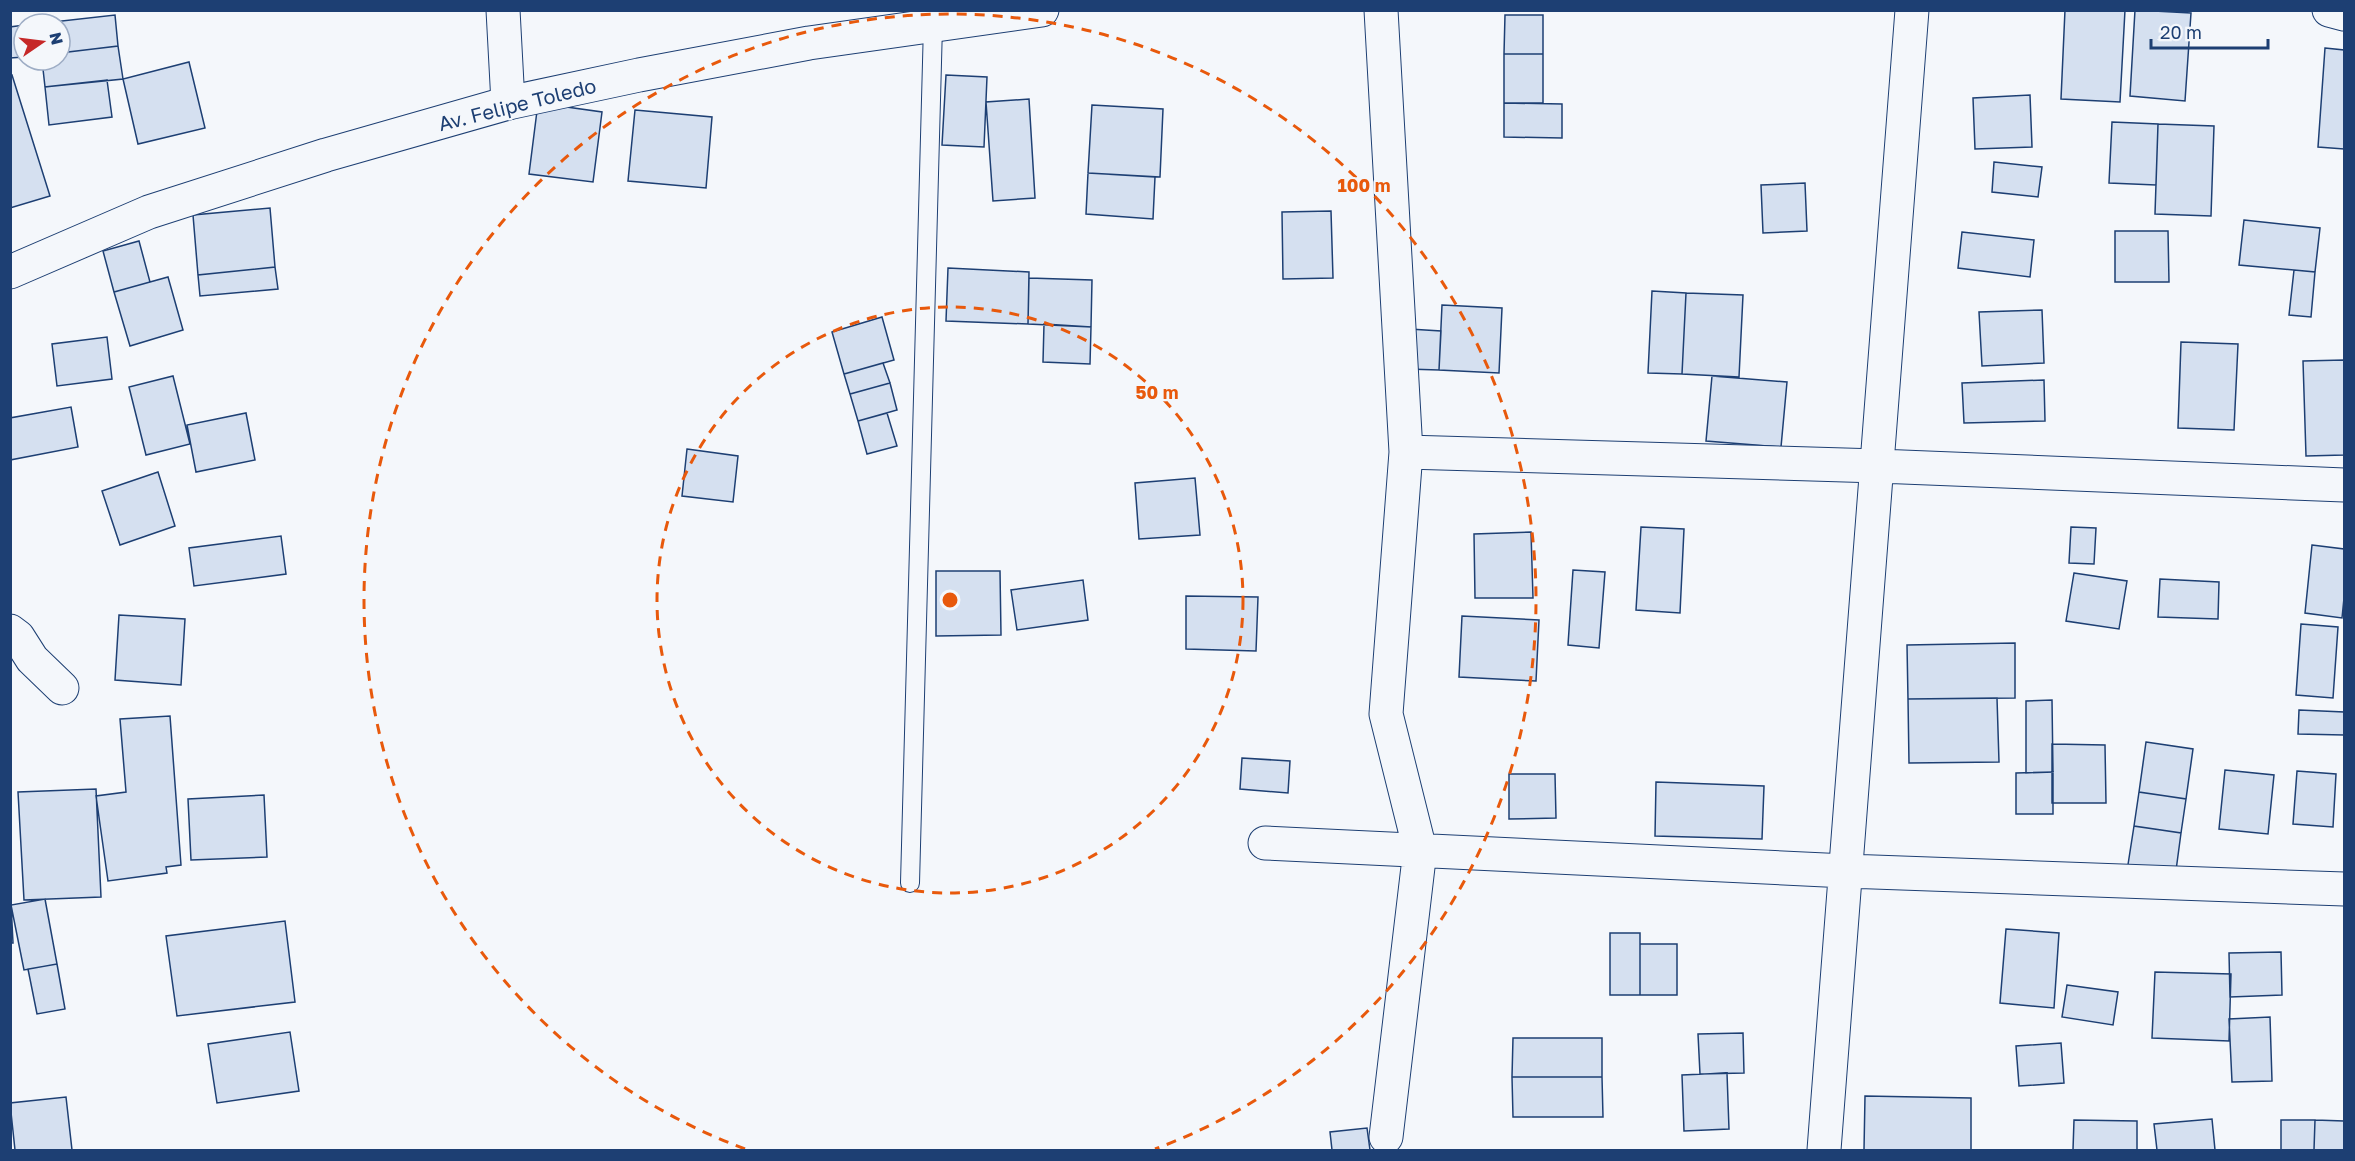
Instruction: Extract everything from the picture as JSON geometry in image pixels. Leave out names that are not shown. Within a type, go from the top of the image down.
[{"type":"street","points":[[503,10],[508,102]]},
{"type":"street","name":"Av. Felipe Toledo","points":[[10,272],[149,212],[326,154],[508,102],[809,43],[1042,10]]},
{"type":"street","points":[[1381,10],[1406,452],[1386,714],[1420,850],[1386,1137]]},
{"type":"street","points":[[1824,1150],[1912,10]]},
{"type":"street","points":[[2329,10],[2344,15]]},
{"type":"street","points":[[1406,452],[1878,466],[2344,485]]},
{"type":"street","points":[[10,631],[18,637],[32,659],[62,688]]},
{"type":"street","points":[[1265,843],[1846,871],[2344,889]]},
{"type":"lane","points":[[910,883],[933,25]]},
{"type":"building","points":[[2065,10],[2125,10],[2120,102],[2061,99]]},
{"type":"building","points":[[2135,10],[2191,13],[2185,101],[2130,96]]},
{"type":"building","points":[[115,15],[118,46],[72,52],[72,20]]},
{"type":"building","points":[[1505,15],[1543,15],[1543,54],[1504,54]]},
{"type":"building","points":[[10,27],[12,27],[12,58],[10,58]]},
{"type":"building","points":[[118,46],[123,79],[45,87],[43,72],[72,72],[72,52]]},
{"type":"building","points":[[2325,48],[2344,50],[2344,149],[2318,147]]},
{"type":"building","points":[[1504,54],[1543,54],[1543,103],[1504,103]]},
{"type":"building","points":[[189,62],[205,128],[138,144],[123,79]]},
{"type":"building","points":[[12,75],[50,196],[10,208],[10,76]]},
{"type":"building","points":[[946,75],[987,77],[984,147],[942,145]]},
{"type":"building","points":[[107,80],[112,117],[49,125],[45,87]]},
{"type":"building","points":[[2030,95],[2032,147],[1975,149],[1973,98]]},
{"type":"building","points":[[1029,99],[1035,198],[993,201],[986,102]]},
{"type":"building","points":[[538,103],[602,112],[593,182],[529,174]]},
{"type":"building","points":[[1504,103],[1562,104],[1562,138],[1504,137]]},
{"type":"building","points":[[1092,105],[1163,109],[1160,177],[1088,173]]},
{"type":"building","points":[[635,110],[712,117],[706,188],[628,181]]},
{"type":"building","points":[[2112,122],[2158,124],[2156,185],[2109,183]]},
{"type":"building","points":[[2158,124],[2214,126],[2211,216],[2155,214]]},
{"type":"building","points":[[1994,162],[2042,167],[2038,197],[1992,192]]},
{"type":"building","points":[[1088,173],[1155,177],[1153,219],[1086,214]]},
{"type":"building","points":[[1805,183],[1807,231],[1763,233],[1761,185]]},
{"type":"building","points":[[270,208],[275,267],[198,275],[193,215]]},
{"type":"building","points":[[1331,211],[1333,278],[1283,279],[1282,212]]},
{"type":"building","points":[[2244,220],[2320,228],[2315,272],[2239,265]]},
{"type":"building","points":[[2115,231],[2168,231],[2169,282],[2115,282]]},
{"type":"building","points":[[1962,232],[2034,240],[2030,277],[1958,268]]},
{"type":"building","points":[[139,241],[150,282],[114,292],[103,251]]},
{"type":"building","points":[[275,267],[278,289],[200,296],[198,275]]},
{"type":"building","points":[[948,268],[1029,272],[1028,324],[946,321]]},
{"type":"building","points":[[2294,270],[2315,272],[2311,317],[2289,315]]},
{"type":"building","points":[[168,277],[183,330],[130,346],[114,292]]},
{"type":"building","points":[[1029,278],[1092,280],[1091,327],[1028,324]]},
{"type":"building","points":[[1652,291],[1686,293],[1682,374],[1648,373]]},
{"type":"building","points":[[1686,293],[1743,295],[1739,377],[1682,374]]},
{"type":"building","points":[[1442,305],[1502,308],[1499,373],[1439,370]]},
{"type":"building","points":[[2042,310],[2044,363],[1982,366],[1979,312]]},
{"type":"building","points":[[882,317],[894,360],[844,374],[832,332]]},
{"type":"building","points":[[1044,324],[1091,327],[1090,364],[1043,362]]},
{"type":"building","points":[[1409,329],[1441,331],[1439,370],[1407,369]]},
{"type":"building","points":[[107,337],[112,379],[57,386],[52,344]]},
{"type":"building","points":[[2181,342],[2238,344],[2234,430],[2178,428]]},
{"type":"building","points":[[2344,360],[2344,455],[2306,456],[2303,361]]},
{"type":"building","points":[[883,363],[890,383],[850,394],[844,374]]},
{"type":"building","points":[[173,376],[190,444],[146,455],[129,387]]},
{"type":"building","points":[[1712,376],[1787,382],[1781,447],[1706,441]]},
{"type":"building","points":[[2044,380],[2045,421],[1964,423],[1962,383]]},
{"type":"building","points":[[890,383],[897,410],[858,421],[850,394]]},
{"type":"building","points":[[71,407],[78,447],[10,460],[10,418]]},
{"type":"building","points":[[246,413],[255,460],[196,472],[187,425]]},
{"type":"building","points":[[887,413],[897,446],[867,454],[858,421]]},
{"type":"building","points":[[687,449],[738,456],[733,502],[682,496]]},
{"type":"building","points":[[158,472],[175,526],[120,545],[102,491]]},
{"type":"building","points":[[1195,478],[1200,535],[1139,539],[1135,483]]},
{"type":"building","points":[[1641,527],[1684,529],[1680,613],[1636,610]]},
{"type":"building","points":[[2071,527],[2096,528],[2094,564],[2069,563]]},
{"type":"building","points":[[1531,532],[1533,598],[1475,598],[1474,534]]},
{"type":"building","points":[[281,536],[286,574],[194,586],[189,548]]},
{"type":"building","points":[[2312,545],[2344,549],[2342,618],[2305,613]]},
{"type":"building","points":[[1573,570],[1605,572],[1599,648],[1568,645]]},
{"type":"building","points":[[936,571],[1000,571],[1001,635],[936,636]]},
{"type":"building","points":[[2074,573],[2127,581],[2119,629],[2066,621]]},
{"type":"building","points":[[2160,579],[2219,582],[2218,619],[2158,617]]},
{"type":"building","points":[[1083,580],[1088,620],[1017,630],[1011,590]]},
{"type":"building","points":[[1186,596],[1258,597],[1256,651],[1186,649]]},
{"type":"building","points":[[119,615],[185,619],[181,685],[115,680]]},
{"type":"building","points":[[1462,616],[1539,620],[1536,681],[1459,677]]},
{"type":"building","points":[[2301,624],[2338,627],[2333,698],[2296,695]]},
{"type":"building","points":[[2015,643],[2015,698],[1908,699],[1907,645]]},
{"type":"building","points":[[1997,698],[1999,762],[1909,763],[1908,699]]},
{"type":"building","points":[[2052,700],[2053,772],[2026,773],[2026,701]]},
{"type":"building","points":[[2299,710],[2344,712],[2344,735],[2298,734]]},
{"type":"building","points":[[170,716],[181,865],[166,867],[167,873],[108,881],[96,796],[126,792],[120,719]]},
{"type":"building","points":[[2146,742],[2193,749],[2186,799],[2139,792]]},
{"type":"building","points":[[2052,744],[2105,745],[2106,803],[2052,803]]},
{"type":"building","points":[[1242,758],[1290,761],[1288,793],[1240,789]]},
{"type":"building","points":[[2225,770],[2274,775],[2268,834],[2219,829]]},
{"type":"building","points":[[2297,771],[2336,774],[2333,827],[2293,824]]},
{"type":"building","points":[[2053,772],[2053,814],[2016,814],[2016,773]]},
{"type":"building","points":[[1509,774],[1555,774],[1556,818],[1509,819]]},
{"type":"building","points":[[1656,782],[1764,786],[1762,839],[1655,836]]},
{"type":"building","points":[[96,789],[101,897],[24,900],[18,792]]},
{"type":"building","points":[[2139,792],[2186,799],[2181,833],[2134,826]]},
{"type":"building","points":[[264,795],[267,857],[191,860],[188,799]]},
{"type":"building","points":[[2134,826],[2181,833],[2175,878],[2127,871]]},
{"type":"building","points":[[10,882],[13,943],[10,943]]},
{"type":"building","points":[[45,899],[57,964],[24,970],[11,905]]},
{"type":"building","points":[[285,921],[295,1002],[177,1016],[166,936]]},
{"type":"building","points":[[2006,929],[2059,933],[2054,1008],[2000,1003]]},
{"type":"building","points":[[1610,933],[1640,933],[1640,995],[1610,995]]},
{"type":"building","points":[[1640,944],[1677,944],[1677,995],[1640,995]]},
{"type":"building","points":[[2281,952],[2282,995],[2230,997],[2229,953]]},
{"type":"building","points":[[57,964],[65,1009],[37,1014],[28,969]]},
{"type":"building","points":[[2155,972],[2231,974],[2229,1041],[2152,1038]]},
{"type":"building","points":[[2067,985],[2118,992],[2113,1025],[2062,1017]]},
{"type":"building","points":[[2270,1017],[2272,1081],[2232,1082],[2229,1019]]},
{"type":"building","points":[[290,1032],[299,1091],[217,1103],[208,1044]]},
{"type":"building","points":[[1743,1033],[1744,1073],[1700,1074],[1698,1034]]},
{"type":"building","points":[[1513,1038],[1602,1038],[1602,1077],[1512,1077]]},
{"type":"building","points":[[2061,1043],[2064,1083],[2019,1086],[2016,1046]]},
{"type":"building","points":[[1727,1073],[1729,1129],[1684,1131],[1682,1075]]},
{"type":"building","points":[[1512,1077],[1602,1077],[1603,1117],[1513,1117]]},
{"type":"building","points":[[1865,1096],[1971,1098],[1971,1150],[1864,1150]]},
{"type":"building","points":[[66,1097],[72,1150],[15,1150],[10,1103]]},
{"type":"building","points":[[2212,1119],[2215,1150],[2157,1150],[2154,1124]]},
{"type":"building","points":[[2074,1120],[2137,1121],[2137,1150],[2073,1150]]},
{"type":"building","points":[[2281,1120],[2315,1120],[2314,1150],[2281,1150]]},
{"type":"building","points":[[2315,1120],[2344,1121],[2344,1150],[2314,1150]]},
{"type":"building","points":[[1367,1128],[1370,1150],[1332,1150],[1330,1132]]}]
